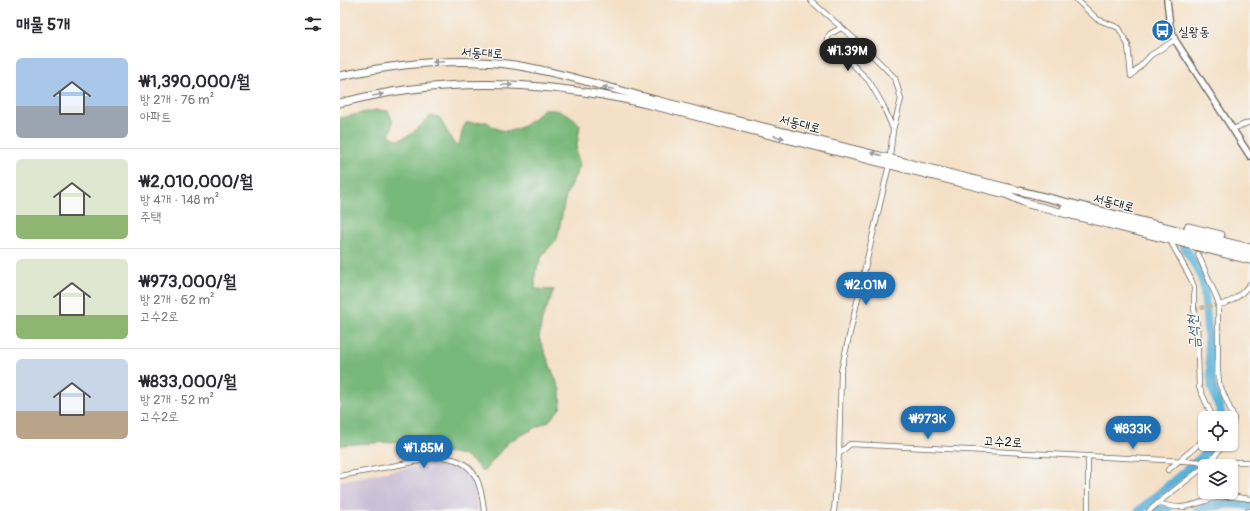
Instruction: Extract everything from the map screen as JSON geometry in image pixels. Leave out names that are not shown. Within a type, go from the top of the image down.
[{"type":"main road","name":"서동대로","points":[[340,76],[390,66],[442,62],[497,63],[539,70],[659,104],[1250,253]]},
{"type":"main road","name":"서동대로","points":[[340,103],[411,90],[460,85],[504,84],[558,88],[659,104]]},
{"type":"main road","points":[[1007,191],[1024,190],[1101,206],[1250,243]]},
{"type":"main road","name":"서동대로","points":[[1007,191],[1250,248]]},
{"type":"main road","points":[[1007,191],[1028,204],[1250,260]]},
{"type":"street","points":[[810,0],[866,49],[895,78],[901,99],[893,130],[890,162],[841,371],[839,454],[834,511]]},
{"type":"street","points":[[1077,0],[1098,19],[1118,28],[1128,45],[1131,76],[1150,55],[1175,40]]},
{"type":"street","points":[[1167,0],[1170,26],[1175,40],[1250,156]]},
{"type":"street","points":[[841,28],[830,34],[826,39],[869,81],[883,105],[893,130]]},
{"type":"street","points":[[1233,129],[1250,122]]},
{"type":"street","points":[[1172,244],[1194,287],[1194,309],[1197,322],[1199,387],[1210,411]]},
{"type":"street","points":[[1198,254],[1208,274],[1218,305],[1219,383],[1231,411]]},
{"type":"street","points":[[1218,305],[1227,304],[1242,294],[1250,284]]},
{"type":"street","name":"고수2로","points":[[839,454],[850,444],[1088,457],[1181,460],[1198,464]]},
{"type":"street","points":[[1168,470],[1198,445]]},
{"type":"street","points":[[1212,459],[1219,451]]},
{"type":"street","points":[[340,476],[440,457],[453,458],[473,471],[479,482],[484,511]]},
{"type":"street","points":[[1088,457],[1088,511]]},
{"type":"street","points":[[1238,462],[1250,462]]},
{"type":"street","points":[[1150,510],[1198,471]]},
{"type":"street","points":[[1157,504],[1180,510],[1190,508],[1219,497],[1238,497],[1250,499]]},
{"type":"shaded area","points":[[439,462],[454,463],[466,469],[473,483],[478,511],[340,511],[340,481]]},
{"type":"green space","points":[[543,109],[564,112],[580,125],[576,152],[580,166],[566,195],[557,239],[543,254],[535,273],[535,289],[554,290],[542,319],[539,338],[560,390],[561,407],[549,421],[508,442],[483,472],[471,460],[458,454],[446,452],[439,439],[340,445],[340,118],[376,110],[388,111],[392,123],[392,128],[389,135],[398,140],[410,135],[431,116],[439,117],[454,144],[459,146],[463,128],[466,123],[487,122],[495,128],[510,131],[524,126]]},
{"type":"waterway","name":"금석천","points":[[1184,246],[1200,273],[1204,286],[1212,387],[1221,411]]},
{"type":"waterway","name":"금석천","points":[[1139,511],[1209,451]]},
{"type":"waterway","points":[[1197,511],[1223,504],[1250,506]]},
{"type":"waterway","points":[[1146,505],[1168,511]]},
{"type":"tunnel","points":[[1194,309],[1218,305]]},
{"type":"place","name":"실왕동","points":[[1163,31]]}]
